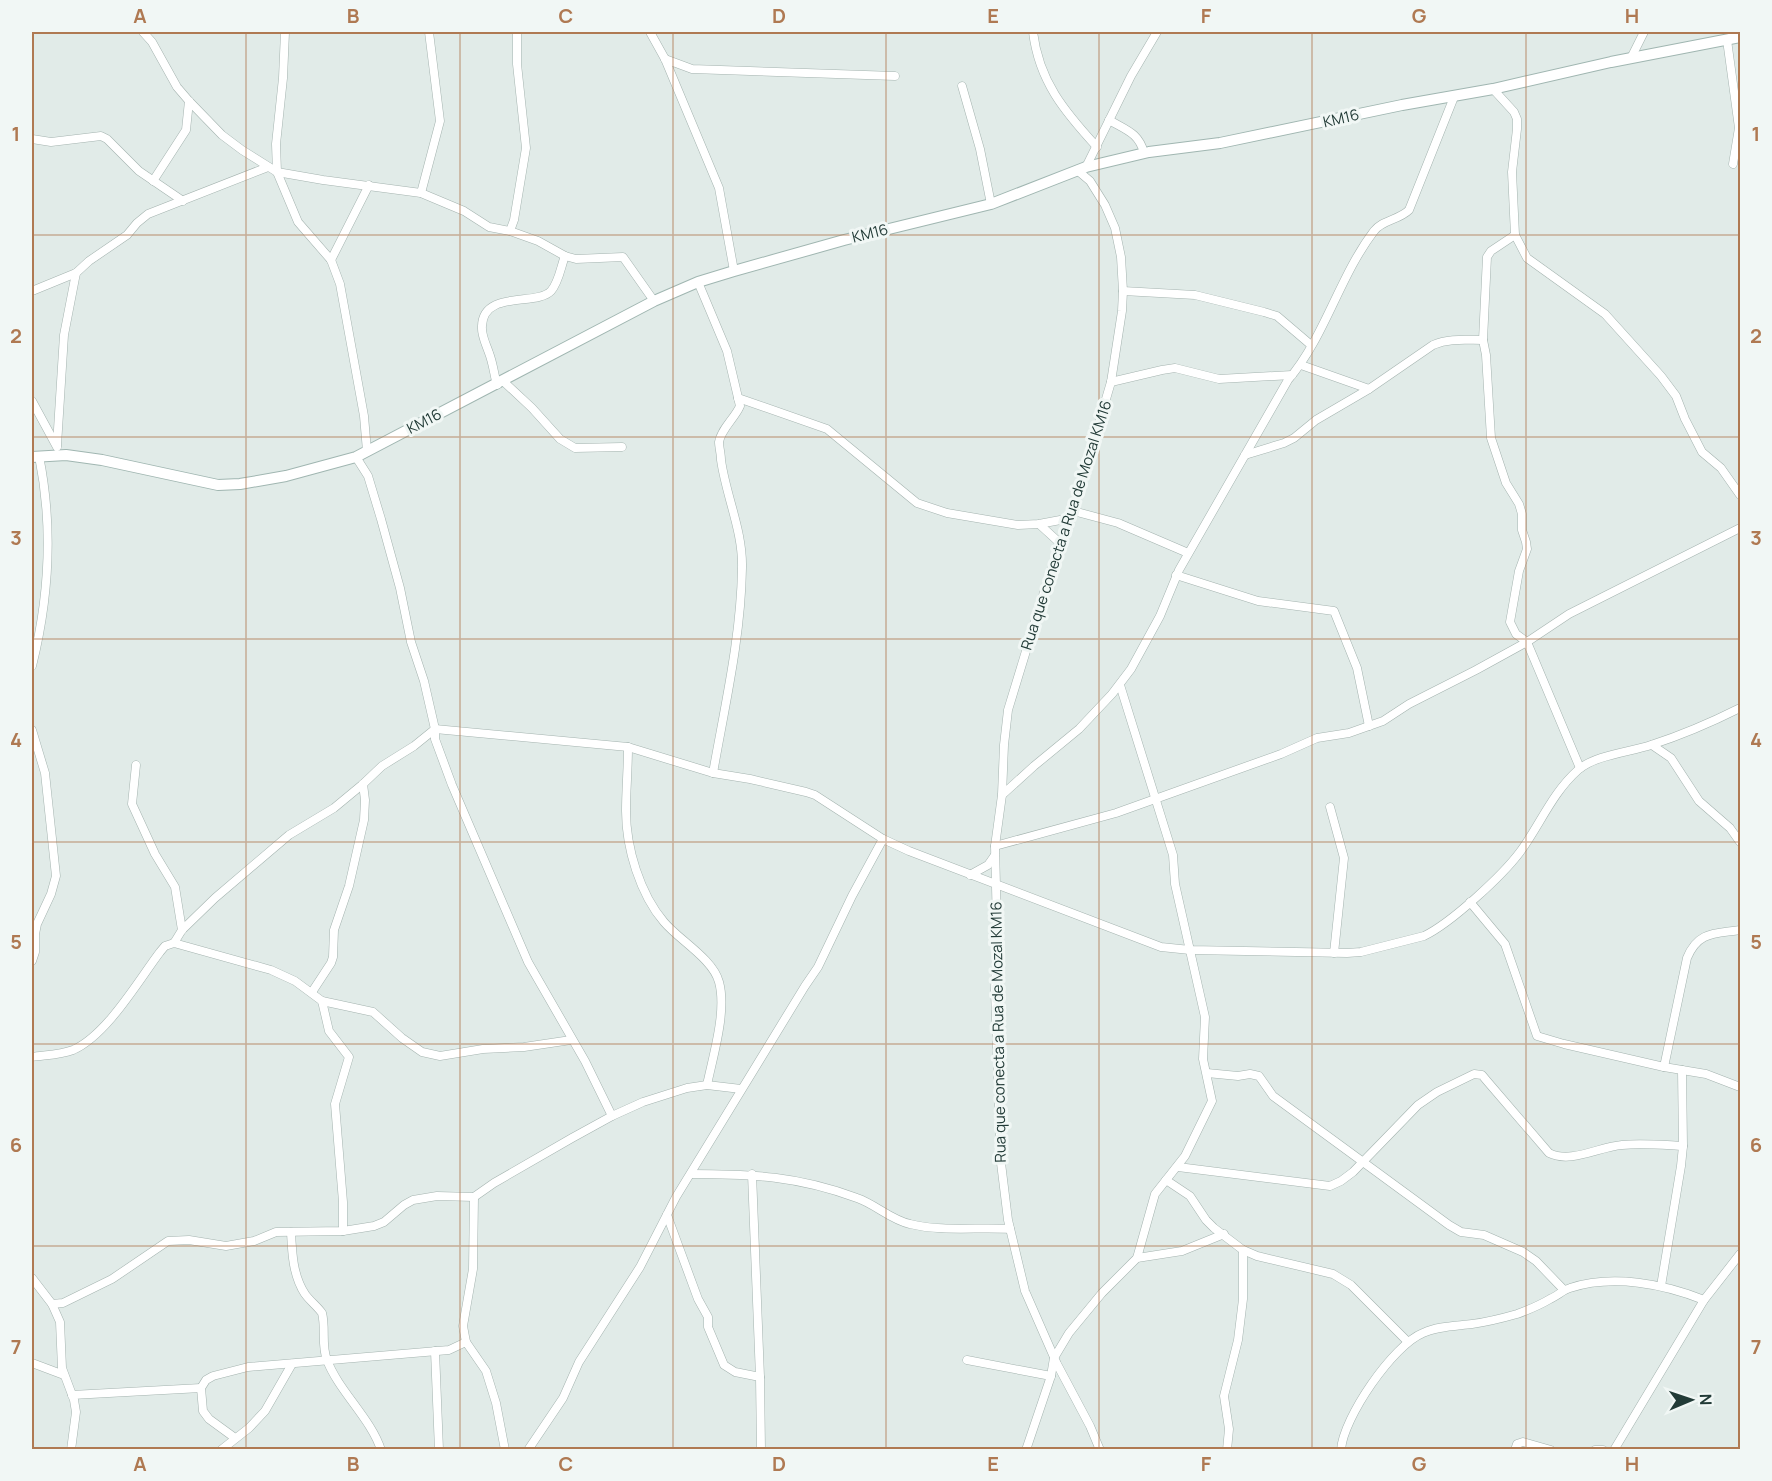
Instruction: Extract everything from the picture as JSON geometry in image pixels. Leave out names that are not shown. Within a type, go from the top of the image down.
[{"type":"street","points":[[143,32],[152,42],[177,87],[189,101],[222,135],[268,167],[291,175],[422,193],[464,211],[489,227],[510,231],[538,241],[565,256],[587,260],[623,257],[654,301]]},
{"type":"street","points":[[285,32],[276,144],[277,171],[302,229],[331,260],[340,284],[364,416],[367,451]]},
{"type":"street","points":[[422,193],[440,122],[429,32]]},
{"type":"street","points":[[510,231],[514,220],[526,148],[517,64],[517,32]]},
{"type":"street","points":[[650,32],[665,59],[719,188],[734,271]]},
{"type":"street","points":[[1033,32],[1042,70],[1049,87],[1057,101],[1096,147]]},
{"type":"street","points":[[1082,168],[1096,147],[1157,32]]},
{"type":"street","points":[[1631,58],[1644,32]]},
{"type":"street","name":"KM16","points":[[35,457],[56,450],[218,484],[240,484],[286,476],[356,457],[654,301],[698,282],[734,271],[844,240],[992,204],[1082,168],[1144,153],[1220,143],[1740,37]]},
{"type":"street","points":[[1726,40],[1739,128],[1733,164]]},
{"type":"street","points":[[665,59],[692,69],[895,76]]},
{"type":"street","points":[[962,86],[980,149],[992,204]]},
{"type":"street","points":[[1493,89],[1514,112],[1517,119],[1512,172],[1515,235],[1527,258],[1605,315],[1661,376],[1676,396],[1702,452],[1721,468],[1740,495]]},
{"type":"street","points":[[1002,795],[1079,729],[1120,685],[1131,669],[1160,616],[1176,574],[1292,375],[1301,365],[1344,279],[1372,232],[1378,226],[1404,215],[1409,210],[1454,97]]},
{"type":"street","points":[[153,181],[186,130],[189,101]]},
{"type":"street","points":[[1109,120],[1141,141],[1144,153]]},
{"type":"street","points":[[32,139],[51,142],[101,136],[107,139],[126,160],[183,201]]},
{"type":"street","points":[[32,291],[76,273],[89,261],[127,235],[148,214],[268,167]]},
{"type":"street","name":"Rua que conecta a Rua de Mozal KM16","points":[[1082,168],[1105,205],[1115,228],[1121,257],[1123,291],[1111,382],[1072,514],[1048,579],[1008,710],[1002,795],[995,851],[997,927],[994,990],[1001,1163],[1010,1229],[1025,1291],[1054,1358],[1100,1449]]},
{"type":"street","points":[[331,260],[369,185]]},
{"type":"street","points":[[1515,235],[1491,251],[1487,257],[1483,340],[1491,438],[1506,483],[1521,509],[1522,530],[1527,549],[1519,571],[1510,622],[1516,634],[1527,642],[1580,768]]},
{"type":"street","points":[[565,256],[555,285],[550,292],[543,296],[506,301],[489,309],[482,325],[483,337],[500,383],[532,408],[560,439],[575,448],[622,447]]},
{"type":"street","points":[[56,450],[64,334],[76,273]]},
{"type":"street","points":[[698,282],[727,351],[740,406],[719,442],[723,472],[739,536],[742,564],[737,646],[713,773]]},
{"type":"street","points":[[1123,291],[1195,294],[1264,312],[1277,316],[1311,345]]},
{"type":"street","points":[[1245,455],[1294,438],[1316,420],[1369,389],[1432,345],[1443,340],[1483,340]]},
{"type":"street","points":[[1301,365],[1369,389]]},
{"type":"street","points":[[1111,382],[1175,368],[1219,379],[1292,375]]},
{"type":"street","points":[[738,398],[827,429],[917,503],[963,516],[1018,525],[1039,524],[1072,514],[1118,523],[1188,554]]},
{"type":"street","points":[[32,401],[56,450]]},
{"type":"street","points":[[32,666],[41,631],[48,540],[45,486],[35,457]]},
{"type":"street","points":[[356,457],[368,476],[393,560],[411,642],[424,681],[435,729],[435,739],[452,785],[528,962],[585,1061],[612,1116]]},
{"type":"street","points":[[1039,524],[1062,545]]},
{"type":"street","points":[[970,875],[988,865],[995,851],[1155,799],[1281,754],[1317,738],[1349,733],[1369,726],[1527,642],[1569,614],[1740,528]]},
{"type":"street","points":[[1176,574],[1258,601],[1334,611],[1357,668],[1369,726]]},
{"type":"street","points":[[1026,1449],[1051,1376],[1054,1358],[1069,1333],[1102,1293],[1137,1258],[1155,1194],[1185,1156],[1212,1101],[1203,1059],[1205,1017],[1175,884],[1172,849],[1120,685]]},
{"type":"street","points":[[174,943],[182,930],[215,898],[289,835],[334,808],[382,765],[414,746],[435,729],[628,747],[713,773],[750,779],[815,795],[883,839],[909,851],[1161,947],[1190,950],[1361,952],[1433,932],[1470,902],[1520,851],[1550,802],[1580,768],[1597,760],[1652,745],[1740,708]]},
{"type":"street","points":[[32,730],[45,773],[56,876],[44,914],[37,924],[32,961]]},
{"type":"street","points":[[1652,745],[1671,758],[1699,801],[1730,828],[1740,842]]},
{"type":"street","points":[[628,747],[626,813],[630,843],[648,898],[664,922],[715,972],[719,982],[721,1001],[707,1085]]},
{"type":"street","points":[[136,765],[132,804],[155,854],[175,887],[182,930]]},
{"type":"street","points":[[312,992],[332,963],[334,930],[349,886],[364,820],[363,784]]},
{"type":"street","points":[[1330,807],[1344,858],[1334,953]]},
{"type":"street","points":[[528,1449],[563,1398],[579,1362],[640,1267],[667,1215],[741,1089],[818,967],[852,896],[883,839]]},
{"type":"street","points":[[1470,902],[1505,944],[1537,1036],[1719,1078],[1740,1087]]},
{"type":"street","points":[[1664,1067],[1687,958],[1692,945],[1705,936],[1740,930]]},
{"type":"street","points":[[32,1058],[73,1050],[89,1041],[120,1007],[165,946],[174,943],[271,970],[295,981],[322,1001],[373,1012],[402,1038],[422,1052],[440,1056],[572,1040]]},
{"type":"street","points":[[322,1001],[329,1031],[349,1057],[334,1104],[343,1202],[343,1232]]},
{"type":"street","points":[[1661,1286],[1674,1216],[1683,1146],[1682,1070]]},
{"type":"street","points":[[1207,1073],[1259,1076],[1273,1096],[1461,1232],[1484,1235],[1523,1252],[1536,1261],[1564,1290]]},
{"type":"street","points":[[1178,1167],[1330,1186],[1341,1181],[1364,1162],[1418,1105],[1437,1092],[1474,1074],[1482,1075],[1488,1081],[1549,1153],[1555,1156],[1569,1157],[1622,1145],[1683,1146]]},
{"type":"street","points":[[52,1304],[63,1303],[124,1272],[168,1241],[189,1240],[226,1246],[254,1241],[276,1232],[343,1232],[384,1222],[413,1200],[437,1196],[474,1197],[494,1183],[612,1116],[643,1102],[687,1088],[707,1085],[741,1089]]},
{"type":"street","points":[[691,1174],[752,1174],[801,1180],[858,1198],[912,1225],[933,1228],[1010,1229]]},
{"type":"street","points":[[752,1174],[761,1449]]},
{"type":"street","points":[[1166,1180],[1190,1196],[1206,1220],[1243,1250],[1257,1256],[1333,1274],[1351,1285],[1407,1341]]},
{"type":"street","points":[[474,1197],[473,1269],[463,1326],[466,1342],[486,1371],[496,1403],[505,1449]]},
{"type":"street","points":[[667,1215],[698,1299],[708,1317],[708,1327],[724,1365],[735,1372],[760,1377]]},
{"type":"street","points":[[291,1232],[292,1255],[300,1287],[322,1313],[327,1360],[347,1395],[378,1439],[381,1449]]},
{"type":"street","points":[[1137,1258],[1182,1251],[1224,1234]]},
{"type":"street","points":[[1227,1449],[1230,1429],[1224,1396],[1239,1330],[1243,1299],[1243,1250]]},
{"type":"street","points":[[1614,1449],[1704,1300],[1740,1254]]},
{"type":"street","points":[[32,1278],[58,1315],[64,1375],[76,1412],[71,1449]]},
{"type":"street","points":[[1341,1449],[1343,1434],[1370,1387],[1407,1341],[1424,1332],[1476,1324],[1517,1314],[1550,1300],[1564,1290],[1601,1281],[1661,1286],[1704,1300]]},
{"type":"street","points":[[58,1315],[63,1303]]},
{"type":"street","points":[[235,1438],[209,1419],[203,1411],[201,1388],[206,1380],[231,1370],[248,1367],[449,1350],[466,1342]]},
{"type":"street","points":[[435,1351],[439,1449]]},
{"type":"street","points":[[967,1360],[1051,1376]]},
{"type":"street","points":[[32,1363],[64,1375]]},
{"type":"street","points":[[221,1449],[249,1428],[265,1411],[292,1364]]},
{"type":"street","points":[[72,1395],[201,1388]]},
{"type":"street","points":[[1515,1449],[1517,1444],[1522,1442],[1551,1449]]},
{"type":"street","points":[[1595,1449],[1603,1449]]}]
